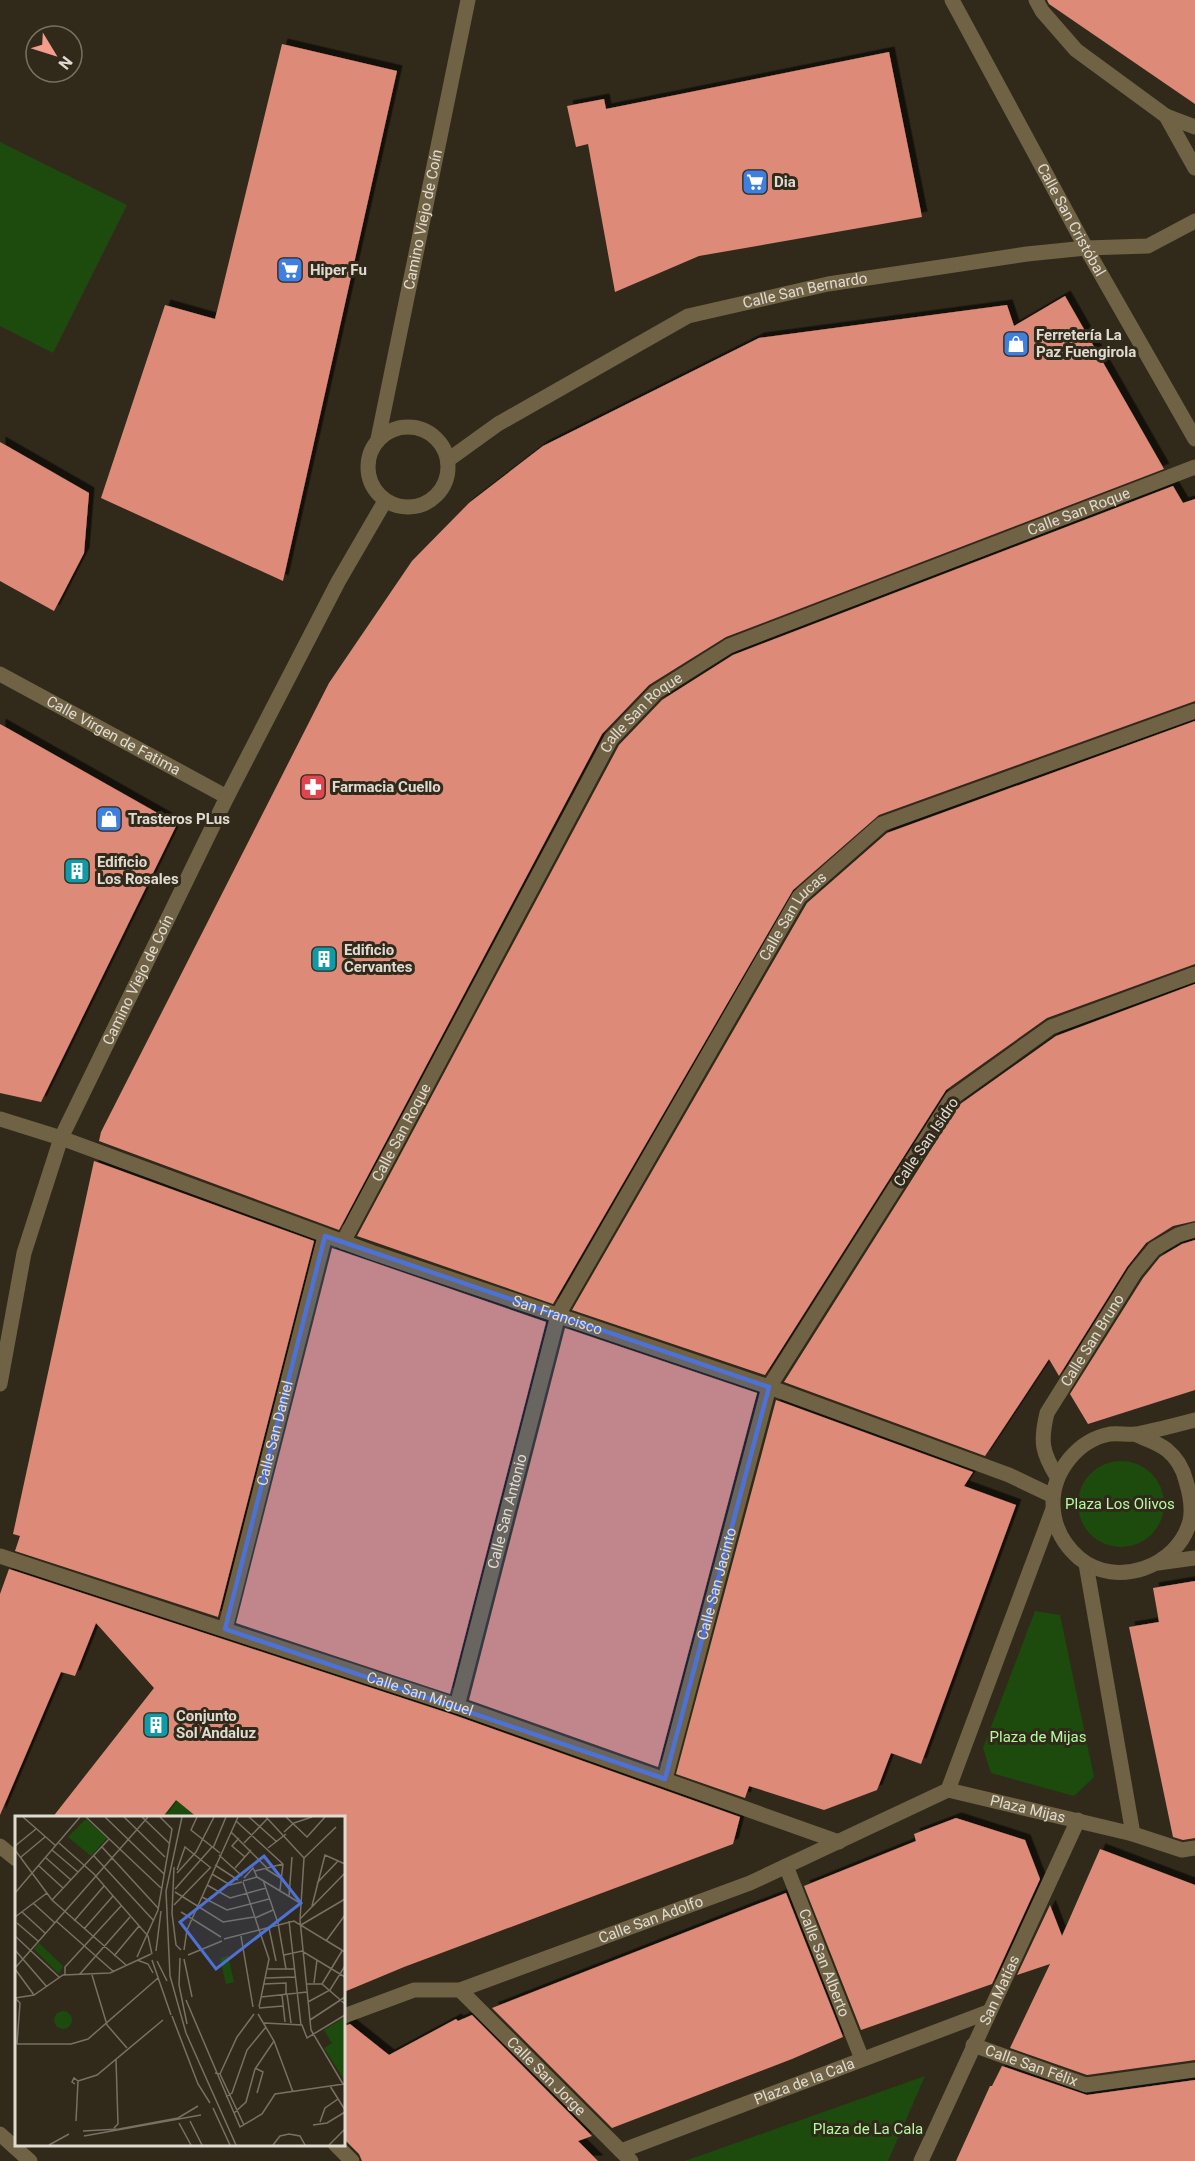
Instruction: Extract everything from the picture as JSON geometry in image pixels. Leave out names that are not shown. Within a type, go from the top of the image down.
[{"type":"street","name":"Camino Viejo de Coín","points":[[378,439],[468,0]]},
{"type":"street","name":"Calle San Cristóbal","points":[[952,0],[1086,248],[1195,439]]},
{"type":"street","points":[[1036,0],[1042,11],[1076,50],[1166,116],[1195,127]]},
{"type":"street","points":[[1166,116],[1195,168]]},
{"type":"street","name":"Calle San Bernardo","points":[[448,460],[507,418],[688,316],[828,284],[1027,254],[1086,248],[1148,246],[1195,218]]},
{"type":"street","points":[[400,426],[425,430],[436,437],[448,460],[448,472],[437,495],[426,503],[412,507],[398,507],[385,501],[375,491],[367,464],[370,450],[378,439],[400,426]]},
{"type":"street","name":"Calle San Roque","points":[[343,1242],[611,739],[656,692],[729,646],[1195,467]]},
{"type":"street","name":"Camino Viejo de Coín","points":[[0,1384],[3,1341],[24,1253],[61,1138],[227,797],[338,582],[385,501]]},
{"type":"street","name":"Calle Virgen de Fatima","points":[[0,674],[227,797]]},
{"type":"street","name":"Calle San Lucas","points":[[558,1315],[799,897],[882,824],[1195,711]]},
{"type":"street","name":"Calle San Isidro","points":[[769,1387],[952,1098],[1051,1027],[1195,974]]},
{"type":"street","name":"San Francisco","points":[[0,1119],[61,1138],[325,1236],[769,1387],[1009,1475],[1053,1502]]},
{"type":"street","name":"Calle San Bruno","points":[[1057,1477],[1047,1461],[1041,1439],[1047,1413],[1135,1272],[1154,1249],[1178,1235],[1195,1230]]},
{"type":"street","name":"Calle San Daniel","points":[[225,1629],[325,1236]]},
{"type":"street","name":"Calle San Antonio","points":[[457,1706],[558,1315]]},
{"type":"street","name":"Calle San Jacinto","points":[[665,1779],[769,1387]]},
{"type":"street","points":[[948,1790],[1053,1502],[1057,1477],[1071,1457],[1090,1442],[1110,1434],[1134,1434],[1195,1420]]},
{"type":"street","points":[[1053,1502],[1054,1520],[1068,1548],[1086,1564],[1122,1573],[1146,1569],[1158,1563],[1176,1547],[1190,1522],[1191,1498],[1183,1468],[1167,1450],[1134,1434]]},
{"type":"street","name":"Calle San Miguel","points":[[0,1556],[457,1706],[839,1842]]},
{"type":"street","points":[[1158,1563],[1195,1558]]},
{"type":"street","points":[[1086,1564],[1133,1834]]},
{"type":"street","name":"Plaza Mijas","points":[[948,1790],[1133,1834],[1182,1850],[1195,1848]]},
{"type":"street","name":"Calle San Adolfo","points":[[345,2016],[414,1990],[460,1990],[750,1883],[948,1790]]},
{"type":"street","name":"San Matías","points":[[921,2161],[1078,1820]]},
{"type":"street","points":[[0,1846],[15,1858]]},
{"type":"street","name":"Calle San Alberto","points":[[786,1866],[862,2059]]},
{"type":"street","name":"Calle San Jorge","points":[[460,1990],[626,2156]]},
{"type":"street","name":"Plaza de la Cala","points":[[626,2156],[862,2059],[988,2012]]},
{"type":"street","name":"Calle San Félix","points":[[973,2045],[1086,2085],[1195,2070]]},
{"type":"street","points":[[0,2134],[15,2143]]},
{"type":"street","points":[[19,2146],[30,2161]]},
{"type":"street","points":[[336,2146],[352,2161]]},
{"type":"highlighted area","points":[[325,1236],[769,1387],[665,1779],[225,1629]]},
{"type":"green space","points":[[0,142],[127,205],[53,353],[0,326]]},
{"type":"green space","name":"Plaza Los Olivos","points":[[1113,1461],[1129,1461],[1152,1473],[1161,1487],[1164,1504],[1161,1521],[1152,1535],[1129,1547],[1113,1547],[1097,1540],[1085,1528],[1078,1512],[1078,1496],[1085,1480],[1097,1468]]},
{"type":"green space","name":"Plaza de Mijas","points":[[1035,1611],[1060,1615],[1094,1777],[1074,1796],[991,1773],[983,1748]]},
{"type":"green space","points":[[176,1800],[196,1816],[164,1816]]},
{"type":"green space","name":"Plaza de La Cala","points":[[925,2076],[888,2161],[685,2161]]},
{"type":"building","points":[[1047,0],[1195,0],[1195,104],[1049,4]]},
{"type":"building","name":"Hiper Fu","points":[[282,44],[397,71],[283,581],[101,498],[165,305],[215,319]]},
{"type":"building","name":"Dia","points":[[889,52],[922,217],[699,256],[615,292],[588,144],[576,147],[567,106],[604,99],[606,109]]},
{"type":"building","points":[[1065,296],[1164,469],[726,637],[649,685],[602,734],[339,1230],[99,1141],[101,1132],[329,683],[412,561],[469,503],[543,446],[759,338],[1007,305],[1014,326]]},
{"type":"building","points":[[0,442],[89,493],[84,553],[54,611],[0,581]]},
{"type":"building","points":[[1173,486],[1183,503],[1195,499],[1195,701],[879,815],[793,890],[553,1304],[357,1236],[619,745],[662,700],[733,655]]},
{"type":"building","points":[[1195,721],[1195,964],[1047,1018],[946,1090],[765,1375],[572,1310],[807,903],[887,833]]},
{"type":"building","name":"Edificio Los Rosales","points":[[0,724],[177,824],[41,1102],[0,1093]]},
{"type":"building","points":[[1195,984],[1195,1221],[1173,1226],[1146,1243],[1127,1267],[1059,1376],[1049,1359],[985,1456],[784,1382],[959,1105],[1056,1036]]},
{"type":"building","points":[[94,1161],[314,1241],[218,1617],[15,1551],[20,1536],[13,1534]]},
{"type":"building","points":[[1195,1240],[1195,1390],[1088,1424],[1070,1394],[1143,1278],[1160,1257],[1182,1244]]},
{"type":"building","points":[[332,1248],[546,1322],[450,1694],[236,1623]]},
{"type":"building","points":[[565,1328],[757,1393],[658,1767],[469,1700]]},
{"type":"building","points":[[776,1400],[973,1472],[964,1486],[1016,1505],[921,1764],[891,1753],[877,1790],[824,1810],[749,1786],[745,1798],[676,1774]]},
{"type":"building","points":[[9,1569],[454,1715],[740,1817],[733,1844],[404,1967],[345,1992],[345,1816],[196,1816],[176,1800],[164,1816],[54,1816],[154,1688],[96,1623],[75,1676],[61,1672],[0,1815],[0,1594]]},
{"type":"building","points":[[1195,1581],[1195,1838],[1183,1840],[1173,1837],[1129,1627],[1159,1622],[1153,1588]]},
{"type":"building","points":[[956,1818],[1025,1840],[1040,1879],[992,1984],[861,2030],[804,1886],[916,1841],[914,1834]]},
{"type":"building","points":[[1100,1849],[1195,1885],[1195,2060],[1087,2075],[1010,2048],[1050,1964],[1017,1975],[1050,1905],[1062,1936]]},
{"type":"building","points":[[786,1893],[843,2037],[792,2059],[612,2128],[492,2008]]},
{"type":"building","points":[[472,2015],[592,2136],[578,2141],[598,2161],[362,2161],[359,2154],[345,2140],[345,2026],[350,2024],[389,2055],[456,2019],[458,2021]]},
{"type":"building","points":[[1002,2066],[1087,2095],[1195,2080],[1195,2161],[956,2161],[990,2086]]},
{"type":"place","name":"Dia","points":[[755,182]]},
{"type":"place","name":"Hiper Fu","points":[[290,270]]},
{"type":"place","name":"Ferretería La Paz Fuengirola","points":[[1016,344]]},
{"type":"place","name":"Farmacia Cuello","points":[[313,787]]},
{"type":"place","name":"Trasteros PLus","points":[[109,819]]},
{"type":"place","name":"Edificio Los Rosales","points":[[77,871]]},
{"type":"place","name":"Edificio Cervantes","points":[[324,959]]},
{"type":"place","name":"Conjunto Sol Andaluz","points":[[156,1725]]}]
